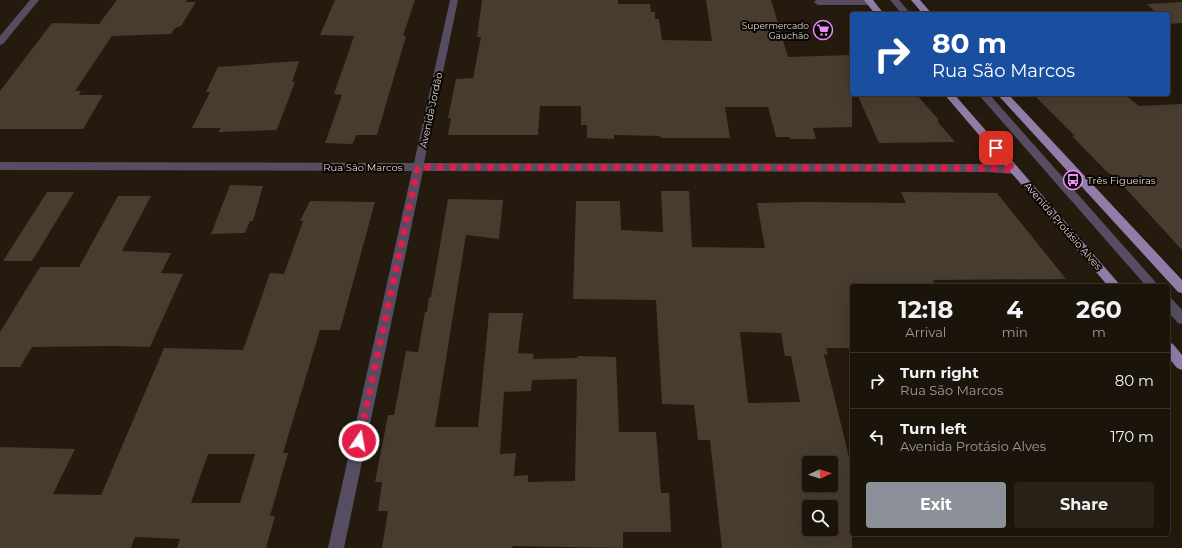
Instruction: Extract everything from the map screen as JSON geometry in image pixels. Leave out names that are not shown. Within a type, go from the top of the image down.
[{"type":"main road","points":[[915,0],[926,12]]},
{"type":"main road","points":[[869,1],[878,12]]},
{"type":"main road","name":"Avenida Protásio Alves","points":[[951,96],[1112,284]]},
{"type":"main road","points":[[1004,96],[1182,288]]},
{"type":"main road","points":[[1170,350],[1182,364]]},
{"type":"street","points":[[0,42],[35,0]]},
{"type":"street","name":"Avenida Jordão","points":[[336,548],[454,0]]},
{"type":"street","points":[[894,0],[905,12]]},
{"type":"street","points":[[818,2],[869,1]]},
{"type":"street","points":[[985,96],[1151,284]]},
{"type":"street","name":"Rua São Marcos","points":[[0,166],[987,168],[1014,170]]},
{"type":"street","points":[[1170,305],[1182,319]]},
{"type":"building","points":[[117,0],[187,0],[186,2],[196,2],[181,26],[175,28],[171,34],[112,36],[75,91],[81,91],[79,95],[103,95],[83,129],[0,129],[0,91],[52,23],[99,24]]},
{"type":"building","points":[[335,0],[415,0],[403,36],[406,36],[377,135],[356,135],[352,144],[325,143],[342,95],[334,94],[354,36],[320,35]]},
{"type":"building","points":[[482,0],[618,0],[618,4],[650,4],[651,12],[655,12],[655,19],[659,19],[662,40],[712,41],[706,0],[771,0],[788,57],[850,55],[852,127],[813,128],[816,139],[790,139],[790,137],[776,137],[768,107],[725,107],[730,138],[661,138],[660,136],[614,135],[614,139],[587,138],[587,125],[581,125],[581,106],[540,106],[538,135],[448,135],[451,118],[448,118],[456,79],[473,78],[481,37],[477,37]]},
{"type":"building","points":[[1182,2],[1182,23],[1170,24],[1170,12],[1155,12],[1147,4]]},
{"type":"building","points":[[299,61],[292,82],[295,82],[276,130],[218,132],[221,128],[192,128],[210,92],[206,92],[218,67]]},
{"type":"building","points":[[858,96],[918,96],[939,120],[937,121],[955,142],[879,143]]},
{"type":"building","points":[[1035,96],[1126,96],[1139,106],[1182,104],[1182,250],[1118,180],[1108,173],[1072,136],[1075,136]]},
{"type":"building","points":[[230,185],[263,186],[253,221],[250,221],[245,233],[211,234]]},
{"type":"building","points":[[661,191],[689,191],[692,247],[765,248],[757,203],[906,203],[901,192],[997,193],[1066,279],[933,280],[934,284],[850,284],[850,348],[826,348],[828,355],[824,354],[850,462],[850,536],[852,536],[852,548],[722,548],[710,440],[698,440],[694,405],[662,404],[656,300],[573,299],[576,201],[620,201],[621,230],[663,232]],"holes":[[[740,332],[781,333],[785,356],[791,356],[800,402],[748,403]]]},
{"type":"building","points":[[47,192],[74,192],[32,261],[3,261]]},
{"type":"building","points":[[118,196],[151,196],[122,251],[171,253],[161,273],[183,274],[150,347],[32,347],[20,367],[0,367],[0,332],[40,267],[79,267]]},
{"type":"building","points":[[448,199],[503,200],[499,239],[466,235],[435,427],[478,427],[489,313],[523,313],[518,353],[534,354],[533,359],[577,358],[578,356],[616,357],[619,432],[656,432],[661,493],[669,493],[671,532],[623,532],[623,548],[513,546],[512,548],[382,548],[388,511],[378,511],[382,482],[375,482],[388,415],[394,415],[406,351],[418,352],[425,312],[427,312],[429,297],[431,297]],"holes":[[[577,379],[575,481],[528,482],[528,475],[514,476],[516,453],[500,454],[504,392],[531,391],[532,380]]]},
{"type":"building","points":[[310,201],[375,202],[340,330],[320,330],[283,453],[288,453],[270,516],[275,516],[266,548],[177,548],[180,539],[135,537],[131,548],[0,548],[0,447],[75,449],[53,494],[101,495],[164,348],[243,350],[270,273],[284,274],[303,221],[300,221]],"holes":[[[208,454],[255,454],[240,503],[191,503]]]},
{"type":"place","name":"Supermercado Gauchão","points":[[823,30]]},
{"type":"place","name":"Três Figueiras","points":[[1073,180]]},
{"type":"route","points":[[359,441],[418,167],[987,168],[1014,170],[996,148]]}]
